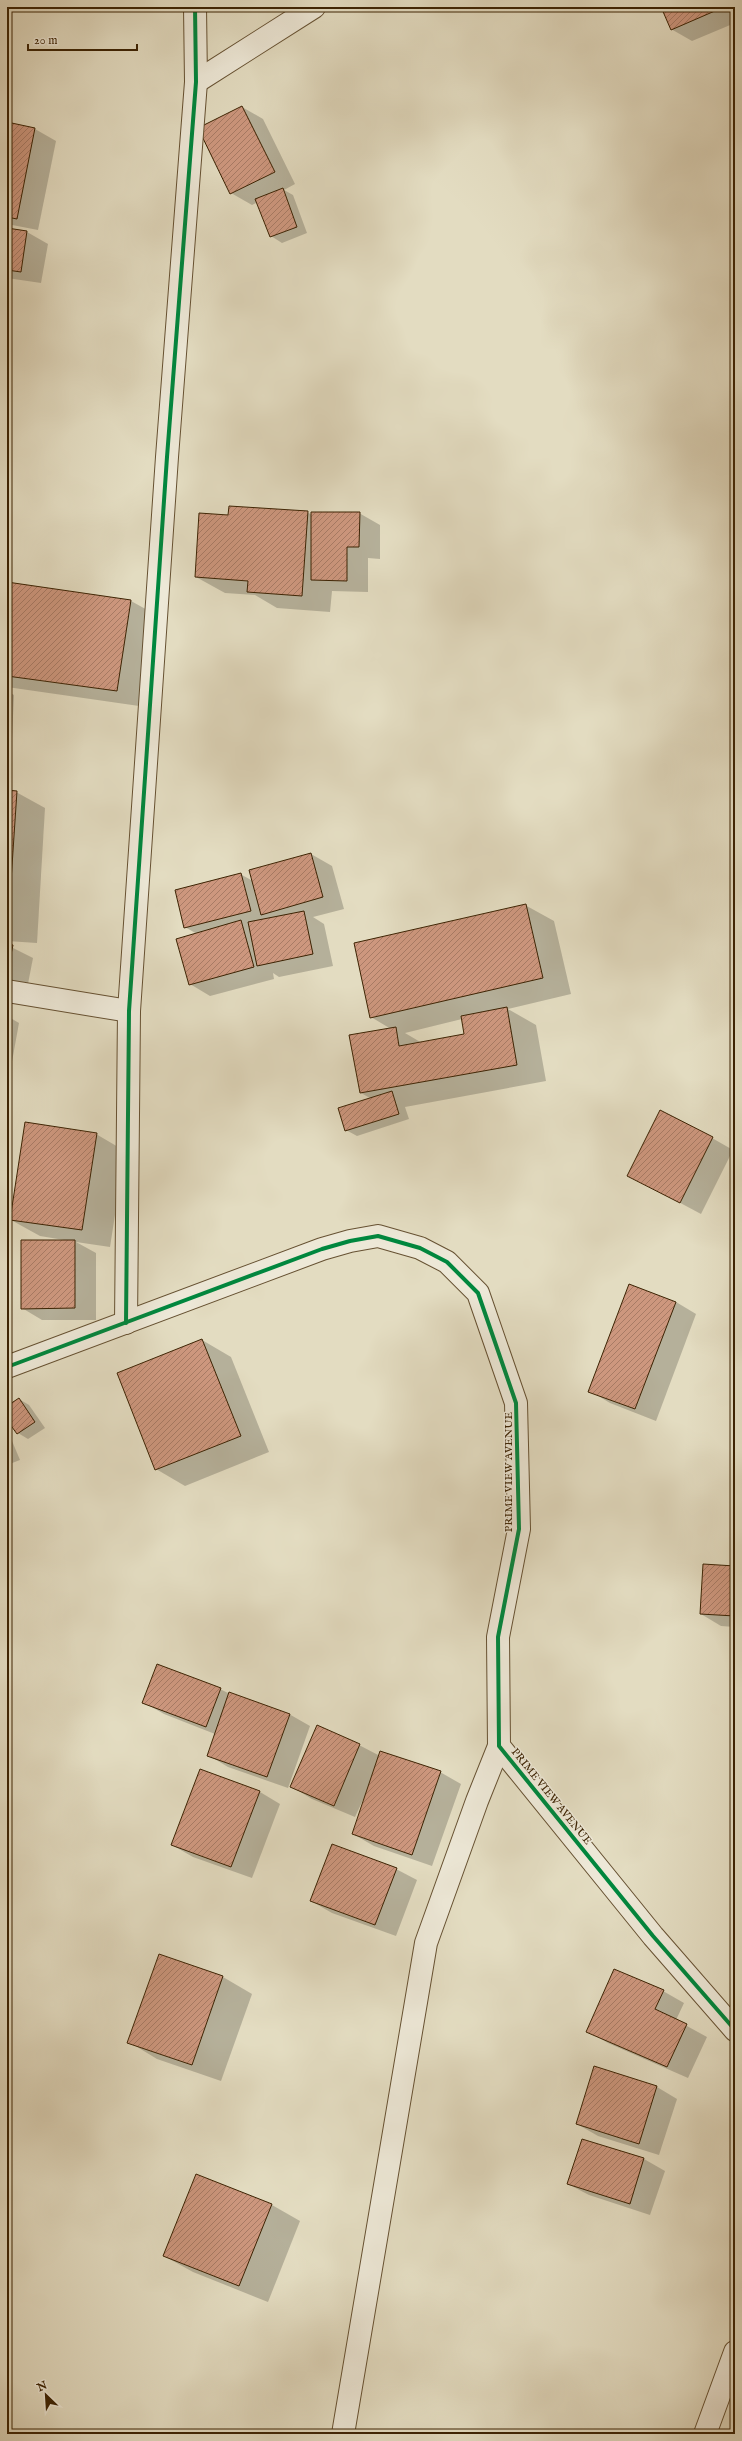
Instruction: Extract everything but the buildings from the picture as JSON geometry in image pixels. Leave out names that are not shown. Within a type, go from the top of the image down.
[{"type":"street","points":[[126,1323],[129,1011],[166,457],[196,82],[195,7]]},
{"type":"street","points":[[196,82],[314,7]]},
{"type":"street","points":[[7,991],[129,1011]]},
{"type":"street","name":"PRIME VIEW AVENUE","points":[[7,1367],[322,1249],[350,1240],[378,1236],[420,1248],[447,1262],[478,1293],[516,1403],[519,1529],[498,1637],[499,1746],[654,1936],[735,2030]]},
{"type":"street","points":[[343,2434],[426,1943],[477,1801],[499,1746]]},
{"type":"street","points":[[705,2434],[735,2352]]},
{"type":"cycle path","points":[[126,1323],[129,1011],[167,457],[196,82],[195,7]]},
{"type":"cycle path","points":[[7,1367],[322,1249],[350,1241],[378,1236],[420,1248],[447,1262],[478,1293],[516,1403],[519,1529],[498,1637],[499,1746],[653,1936],[735,2030]]}]
